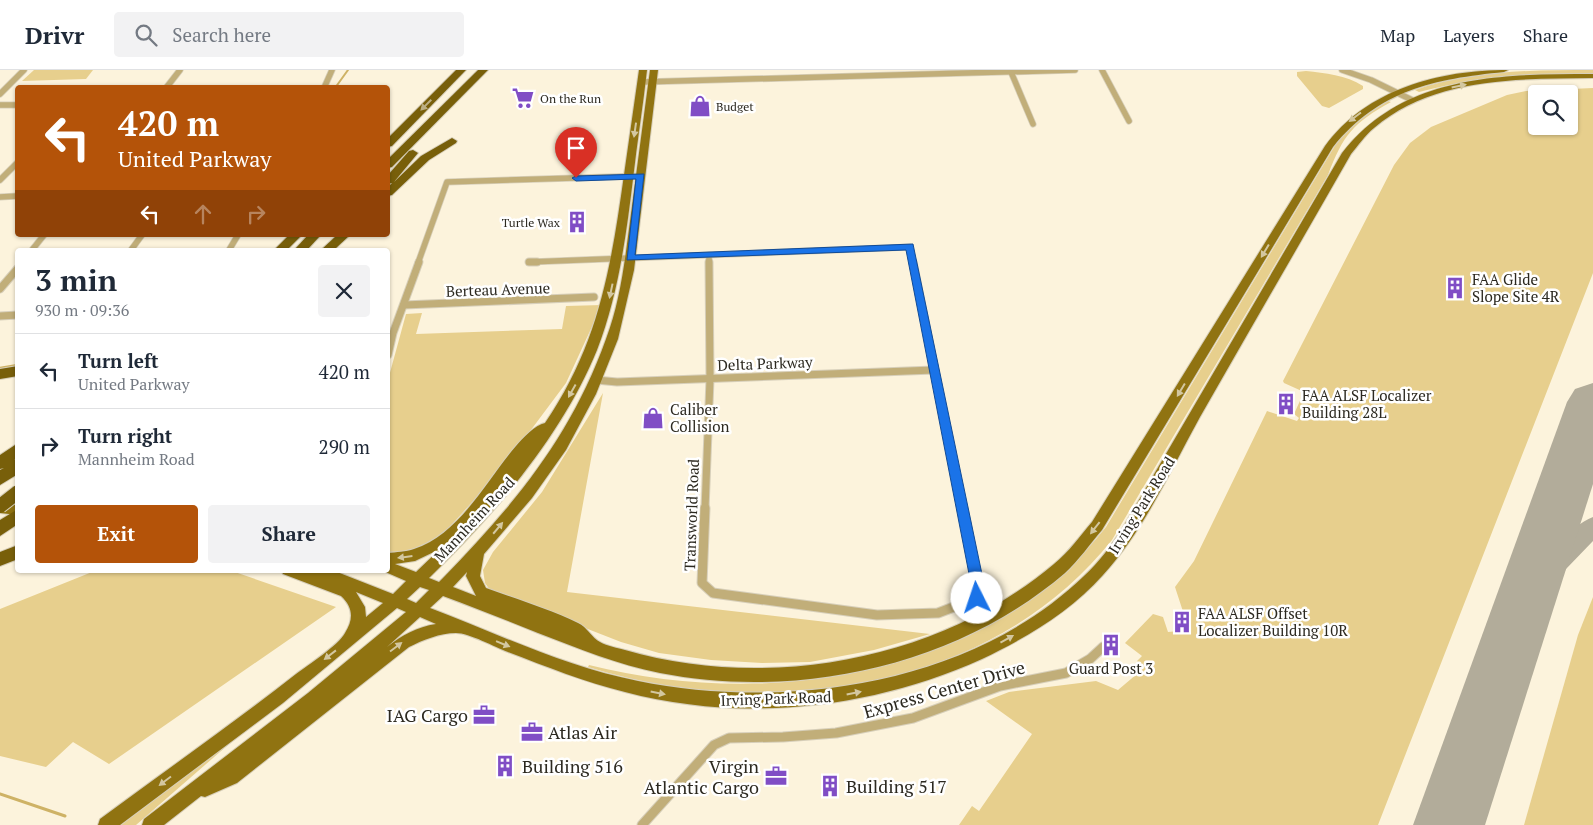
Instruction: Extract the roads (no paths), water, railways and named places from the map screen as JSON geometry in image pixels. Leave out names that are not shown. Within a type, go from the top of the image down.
[{"type":"highway","points":[[390,142],[461,70]]},
{"type":"highway","points":[[390,163],[483,70]]},
{"type":"highway","points":[[390,179],[443,120],[448,106]]},
{"type":"highway","points":[[390,191],[425,158],[452,141]]},
{"type":"highway","points":[[271,248],[281,237]]},
{"type":"highway","points":[[282,248],[294,237]]},
{"type":"highway","points":[[302,248],[313,237]]},
{"type":"highway","points":[[324,248],[335,237]]},
{"type":"highway","points":[[329,248],[342,237]]},
{"type":"highway","points":[[0,374],[15,372]]},
{"type":"highway","points":[[0,463],[15,451]]},
{"type":"highway","points":[[0,479],[15,467]]},
{"type":"highway","points":[[9,515],[15,500]]},
{"type":"highway","points":[[0,559],[15,553]]},
{"type":"main road","name":"Mannheim Road","points":[[106,825],[351,639],[416,580],[489,507],[554,421],[572,390],[597,336],[610,297],[643,70]]},
{"type":"main road","name":"Mannheim Road","points":[[150,825],[350,669],[419,610],[477,553],[552,459],[574,426],[596,380],[624,300],[654,70]]},
{"type":"main road","name":"Irving Park Road","points":[[390,568],[416,580],[597,649],[662,666],[702,672],[784,674],[825,669],[877,659],[942,638],[989,617],[1029,592],[1059,569],[1097,526],[1336,136],[1352,119],[1397,92],[1457,76],[1504,70]]},
{"type":"main road","name":"Irving Park Road","points":[[324,573],[526,654],[622,686],[669,695],[748,701],[820,700],[903,682],[939,671],[1009,638],[1058,606],[1098,570],[1114,552],[1174,453],[1347,152],[1364,130],[1385,115],[1412,100],[1441,90],[1481,82],[1531,77],[1593,76]]},
{"type":"main road","points":[[390,558],[413,556],[440,543],[487,494],[530,438],[554,421]]},
{"type":"main road","points":[[0,499],[15,501]]},
{"type":"main road","points":[[477,553],[473,576],[481,592],[575,628],[597,649]]},
{"type":"main road","points":[[296,573],[346,592],[354,598],[360,607],[360,615],[351,639]]},
{"type":"main road","points":[[186,797],[231,777],[404,642],[422,633],[458,626]]},
{"type":"street","points":[[0,94],[24,70]]},
{"type":"street","points":[[168,85],[180,70]]},
{"type":"street","points":[[325,85],[332,70]]},
{"type":"street","points":[[833,70],[834,77]]},
{"type":"street","points":[[642,82],[1075,70]]},
{"type":"street","points":[[1102,70],[1129,121]]},
{"type":"street","points":[[1342,70],[1412,100]]},
{"type":"street","points":[[1011,72],[1033,124]]},
{"type":"street","points":[[0,105],[15,104]]},
{"type":"street","points":[[0,180],[15,165]]},
{"type":"street","points":[[390,349],[447,182],[641,176]]},
{"type":"street","points":[[0,197],[15,196]]},
{"type":"street","points":[[34,248],[42,237]]},
{"type":"street","points":[[132,248],[141,237]]},
{"type":"street","points":[[230,248],[237,237]]},
{"type":"street","points":[[529,262],[910,246],[934,370]]},
{"type":"street","name":"Transworld Road","points":[[710,255],[710,379],[702,583],[714,594],[877,615],[938,614],[977,598],[977,579],[934,370]]},
{"type":"street","points":[[0,289],[15,272]]},
{"type":"street","name":"Berteau Avenue","points":[[404,305],[594,298]]},
{"type":"street","points":[[0,316],[15,315]]},
{"type":"street","name":"Delta Parkway","points":[[596,380],[616,382],[934,370]]},
{"type":"street","name":"Express Center Drive","points":[[642,825],[714,745],[722,740],[729,738],[800,737],[876,726],[909,718],[940,709],[1000,686],[1061,676],[1090,662],[1103,647]]},
{"type":"waterway","points":[[337,85],[348,70]]},
{"type":"waterway","points":[[0,368],[15,366]]},
{"type":"waterway","points":[[0,794],[65,816]]},
{"type":"place","name":"On the Run","points":[[523,98]]},
{"type":"place","name":"Budget","points":[[700,106]]},
{"type":"place","name":"Turtle Wax","points":[[577,222]]},
{"type":"place","name":"FAA Glide Slope Site 4R","points":[[1455,288]]},
{"type":"place","name":"FAA ALSF Localizer Building 28L","points":[[1286,404]]},
{"type":"place","name":"Caliber Collision","points":[[653,418]]},
{"type":"place","name":"FAA ALSF Offset Localizer Building 10R","points":[[1182,622]]},
{"type":"place","name":"Guard Post 3","points":[[1111,645]]},
{"type":"place","name":"IAG Cargo","points":[[484,715]]},
{"type":"place","name":"Atlas Air","points":[[532,732]]},
{"type":"place","name":"Building 516","points":[[505,766]]},
{"type":"place","name":"Virgin Atlantic Cargo","points":[[776,776]]},
{"type":"place","name":"Building 517","points":[[830,786]]}]
